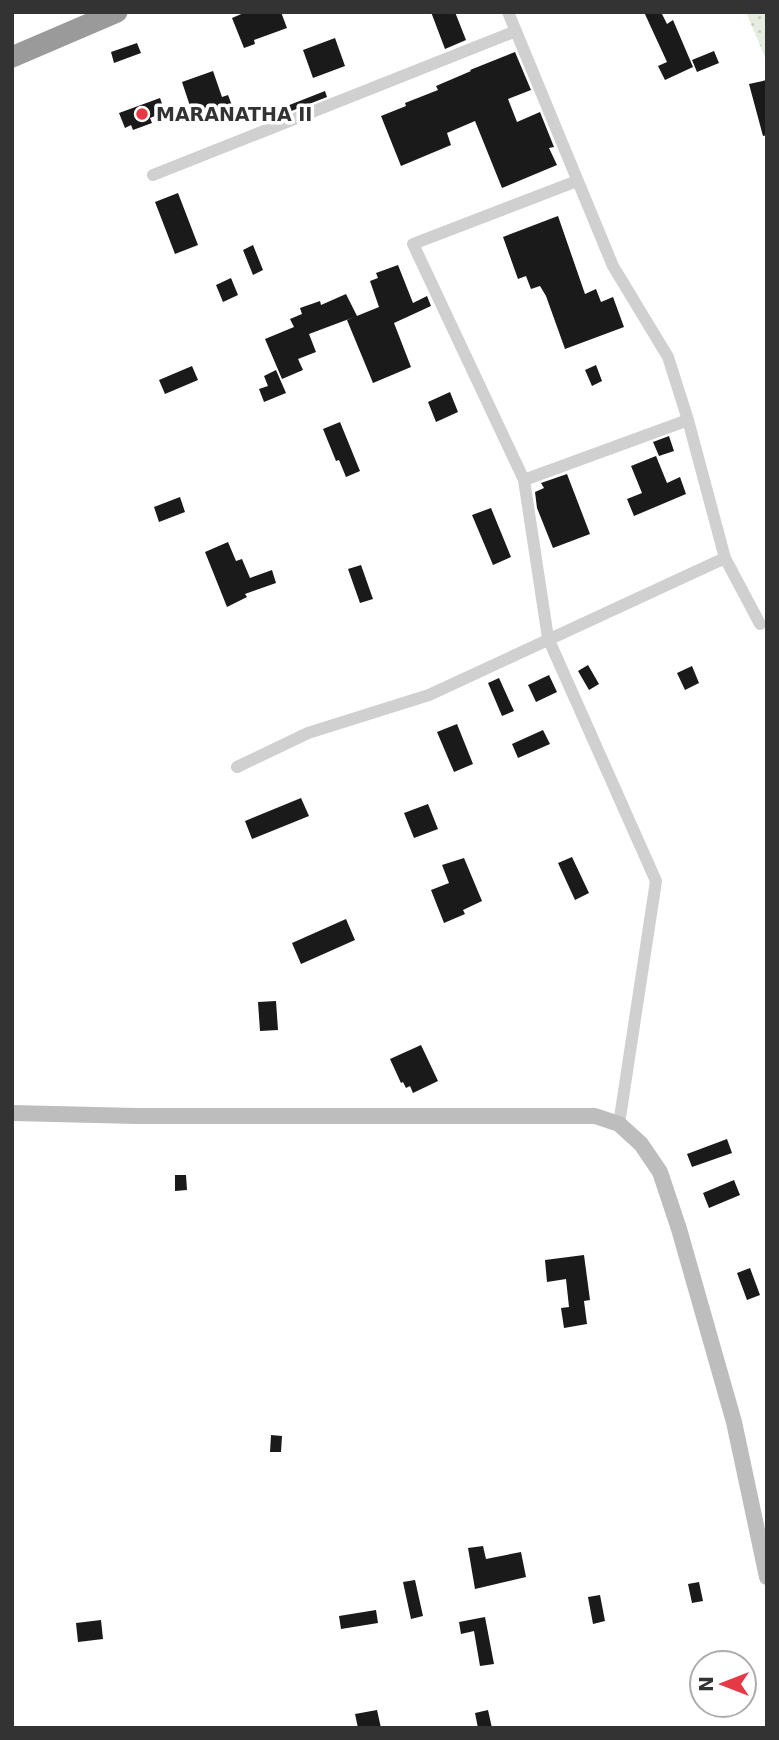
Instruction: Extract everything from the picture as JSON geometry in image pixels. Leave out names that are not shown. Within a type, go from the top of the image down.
[{"type":"highway","points":[[12,57],[117,12]]},
{"type":"street","points":[[508,12],[613,266],[668,357],[725,558],[760,624]]},
{"type":"street","points":[[153,175],[516,31]]},
{"type":"street","points":[[577,181],[413,244],[524,480],[548,639],[656,881],[619,1124]]},
{"type":"street","points":[[524,480],[688,420]]},
{"type":"street","points":[[237,767],[308,733],[429,695],[725,558]]},
{"type":"street","points":[[12,1113],[137,1116],[596,1116],[619,1124],[641,1143],[660,1172],[679,1229],[734,1422],[767,1577]]},
{"type":"shaded area","points":[[746,12],[767,12],[767,62]]},
{"type":"building","points":[[246,12],[281,12],[287,28],[254,40],[255,44],[244,48],[232,18]]},
{"type":"building","points":[[431,12],[455,12],[466,40],[445,49]]},
{"type":"building","points":[[644,12],[661,12],[667,24],[673,20],[693,67],[665,80],[658,66],[667,62]]},
{"type":"building","points":[[335,38],[345,66],[313,78],[303,50]]},
{"type":"building","points":[[137,43],[141,53],[114,63],[111,52]]},
{"type":"building","points":[[714,51],[719,63],[697,72],[692,60]]},
{"type":"building","points":[[515,52],[531,90],[508,99],[517,122],[540,112],[554,147],[549,148],[557,165],[502,188],[475,121],[447,133],[451,145],[401,166],[381,116],[438,90],[436,86]]},
{"type":"building","points":[[213,71],[222,97],[228,95],[233,108],[202,121],[195,104],[190,106],[182,82]]},
{"type":"building","points":[[767,80],[767,135],[763,136],[749,84]]},
{"type":"building","points":[[325,91],[327,97],[271,119],[269,113]]},
{"type":"building","points":[[160,98],[165,112],[150,118],[152,123],[133,130],[131,125],[125,128],[119,113]]},
{"type":"building","points":[[178,193],[198,245],[175,254],[155,202]]},
{"type":"building","points":[[558,216],[585,294],[596,289],[601,302],[613,297],[624,327],[565,349],[546,296],[540,286],[531,289],[526,276],[518,279],[503,237]]},
{"type":"building","points":[[253,245],[263,270],[253,275],[243,250]]},
{"type":"building","points":[[398,265],[413,303],[427,296],[431,306],[394,323],[411,367],[373,383],[347,320],[379,307],[370,281],[378,278],[376,273]]},
{"type":"building","points":[[231,278],[238,295],[223,302],[216,285]]},
{"type":"building","points":[[346,294],[357,316],[309,334],[316,352],[298,359],[303,370],[282,379],[265,339],[294,327],[290,319],[302,314],[300,308],[320,301],[321,305]]},
{"type":"building","points":[[596,365],[602,381],[592,386],[585,370]]},
{"type":"building","points":[[192,366],[198,380],[165,394],[159,380]]},
{"type":"building","points":[[276,370],[286,393],[264,402],[259,389],[268,386],[264,376]]},
{"type":"building","points":[[450,392],[458,412],[436,422],[428,402]]},
{"type":"building","points":[[340,422],[360,471],[346,477],[339,460],[336,461],[323,429]]},
{"type":"building","points":[[669,436],[674,451],[659,456],[653,442]]},
{"type":"building","points":[[656,456],[667,483],[680,477],[686,494],[634,516],[627,499],[642,493],[631,466]]},
{"type":"building","points":[[567,474],[590,534],[553,548],[537,508],[535,492],[544,488],[541,483]]},
{"type":"building","points":[[180,497],[185,512],[159,522],[154,507]]},
{"type":"building","points":[[491,508],[511,557],[493,565],[472,515]]},
{"type":"building","points":[[228,542],[236,561],[242,559],[250,578],[272,570],[276,583],[245,594],[247,597],[227,607],[205,552]]},
{"type":"building","points":[[361,565],[373,599],[360,603],[348,569]]},
{"type":"building","points":[[588,665],[599,684],[589,690],[578,671]]},
{"type":"building","points":[[692,666],[699,683],[685,690],[677,673]]},
{"type":"building","points":[[549,675],[557,692],[536,702],[528,685]]},
{"type":"building","points":[[499,678],[514,711],[502,716],[488,683]]},
{"type":"building","points":[[457,724],[473,764],[454,772],[437,732]]},
{"type":"building","points":[[543,730],[550,744],[518,758],[512,744]]},
{"type":"building","points":[[301,798],[309,816],[252,839],[245,821]]},
{"type":"building","points":[[428,804],[438,829],[414,838],[404,813]]},
{"type":"building","points":[[572,857],[589,893],[575,900],[558,863]]},
{"type":"building","points":[[464,858],[482,901],[463,910],[465,914],[444,923],[431,890],[449,883],[442,865]]},
{"type":"building","points":[[346,919],[355,940],[301,964],[292,943]]},
{"type":"building","points":[[276,1001],[278,1030],[260,1031],[258,1002]]},
{"type":"building","points":[[421,1045],[438,1081],[413,1093],[410,1086],[406,1088],[403,1082],[401,1083],[390,1059]]},
{"type":"building","points":[[727,1139],[732,1153],[692,1167],[687,1154]]},
{"type":"building","points":[[175,1175],[186,1175],[187,1190],[175,1191]]},
{"type":"building","points":[[734,1180],[740,1195],[709,1208],[703,1193]]},
{"type":"building","points":[[584,1255],[590,1300],[584,1301],[587,1324],[564,1328],[561,1308],[569,1307],[566,1279],[547,1282],[545,1260]]},
{"type":"building","points":[[750,1268],[760,1295],[747,1300],[737,1273]]},
{"type":"building","points":[[271,1435],[282,1436],[281,1452],[270,1452]]},
{"type":"building","points":[[483,1546],[486,1559],[521,1552],[526,1577],[475,1589],[468,1548]]},
{"type":"building","points":[[415,1580],[423,1616],[411,1619],[403,1582]]},
{"type":"building","points":[[699,1582],[703,1601],[692,1603],[688,1584]]},
{"type":"building","points":[[600,1595],[605,1621],[593,1624],[588,1597]]},
{"type":"building","points":[[376,1610],[378,1623],[341,1629],[339,1616]]},
{"type":"building","points":[[485,1617],[494,1664],[480,1666],[474,1631],[461,1634],[459,1622]]},
{"type":"building","points":[[101,1620],[103,1639],[78,1642],[76,1623]]},
{"type":"building","points":[[377,1710],[381,1728],[358,1728],[355,1714]]},
{"type":"building","points":[[488,1710],[492,1728],[478,1728],[475,1713]]},
{"type":"place","name":"MARANATHA II","points":[[142,114]]}]
